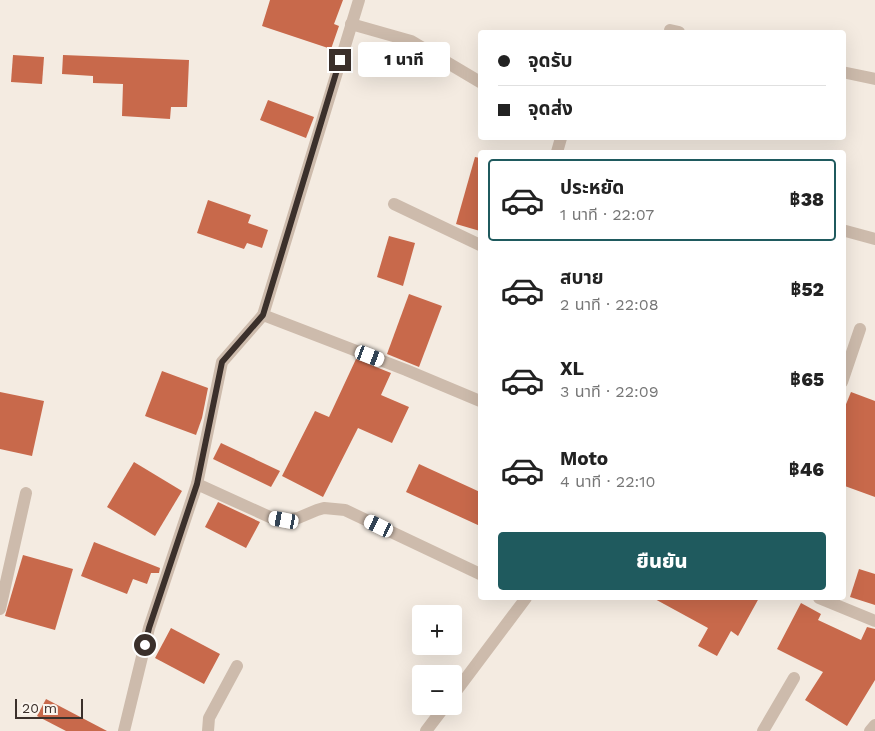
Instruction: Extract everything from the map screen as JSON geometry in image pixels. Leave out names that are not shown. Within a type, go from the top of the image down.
[{"type":"street","points":[[124,731],[149,628],[197,484],[222,362],[263,315],[358,0]]},
{"type":"street","points":[[351,24],[410,41],[478,81]]},
{"type":"street","points":[[846,73],[875,80]]},
{"type":"street","points":[[394,204],[478,244]]},
{"type":"street","points":[[846,231],[875,239]]},
{"type":"street","points":[[263,315],[406,370],[478,400]]},
{"type":"street","points":[[846,370],[860,329]]},
{"type":"street","points":[[197,484],[272,518],[284,520],[298,518],[324,508],[345,510],[478,573]]},
{"type":"street","points":[[0,609],[26,493]]},
{"type":"street","points":[[462,683],[524,600]]},
{"type":"street","points":[[825,600],[875,621]]},
{"type":"street","points":[[208,731],[209,718],[237,666]]},
{"type":"street","points":[[763,731],[794,678]]},
{"type":"street","points":[[426,731],[438,715]]},
{"type":"street","points":[[870,731],[875,724]]},
{"type":"building","points":[[270,0],[343,0],[334,24],[339,26],[331,49],[262,26]]},
{"type":"building","points":[[13,55],[44,57],[42,84],[11,82]]},
{"type":"building","points":[[63,55],[189,60],[187,107],[171,107],[170,119],[122,116],[123,84],[93,83],[93,76],[62,74]]},
{"type":"building","points":[[268,100],[314,117],[306,138],[260,120]]},
{"type":"building","points":[[475,157],[478,158],[478,230],[456,224]]},
{"type":"building","points":[[208,200],[251,215],[248,223],[268,230],[262,248],[247,243],[244,249],[197,233]]},
{"type":"building","points":[[389,236],[415,243],[403,286],[377,277]]},
{"type":"building","points":[[409,294],[442,306],[419,367],[387,354]]},
{"type":"building","points":[[356,359],[391,373],[381,395],[409,407],[392,443],[358,428],[323,497],[282,476],[315,411],[329,417]]},
{"type":"building","points":[[162,371],[208,388],[202,418],[196,435],[145,416]]},
{"type":"building","points":[[0,392],[44,401],[32,456],[0,449]]},
{"type":"building","points":[[851,392],[875,401],[875,497],[846,486],[846,404]]},
{"type":"building","points":[[221,443],[280,471],[271,487],[213,459]]},
{"type":"building","points":[[134,462],[182,491],[155,536],[107,507]]},
{"type":"building","points":[[419,464],[478,491],[478,525],[406,492]]},
{"type":"building","points":[[218,502],[260,522],[246,548],[205,527]]},
{"type":"building","points":[[94,542],[160,568],[159,573],[151,573],[147,584],[133,579],[127,594],[81,576]]},
{"type":"building","points":[[23,555],[73,569],[55,630],[5,616]]},
{"type":"building","points":[[859,569],[875,574],[875,605],[850,597]]},
{"type":"building","points":[[657,600],[758,600],[738,636],[731,631],[717,656],[698,646],[708,628]]},
{"type":"building","points":[[801,603],[821,614],[818,620],[861,640],[867,627],[875,629],[875,680],[847,726],[805,700],[823,672],[777,649]]},
{"type":"building","points":[[171,628],[220,654],[204,684],[155,658]]},
{"type":"building","points":[[46,699],[107,731],[66,731],[37,716]]},
{"type":"route","points":[[145,645],[197,484],[222,362],[263,315],[340,60]]}]
